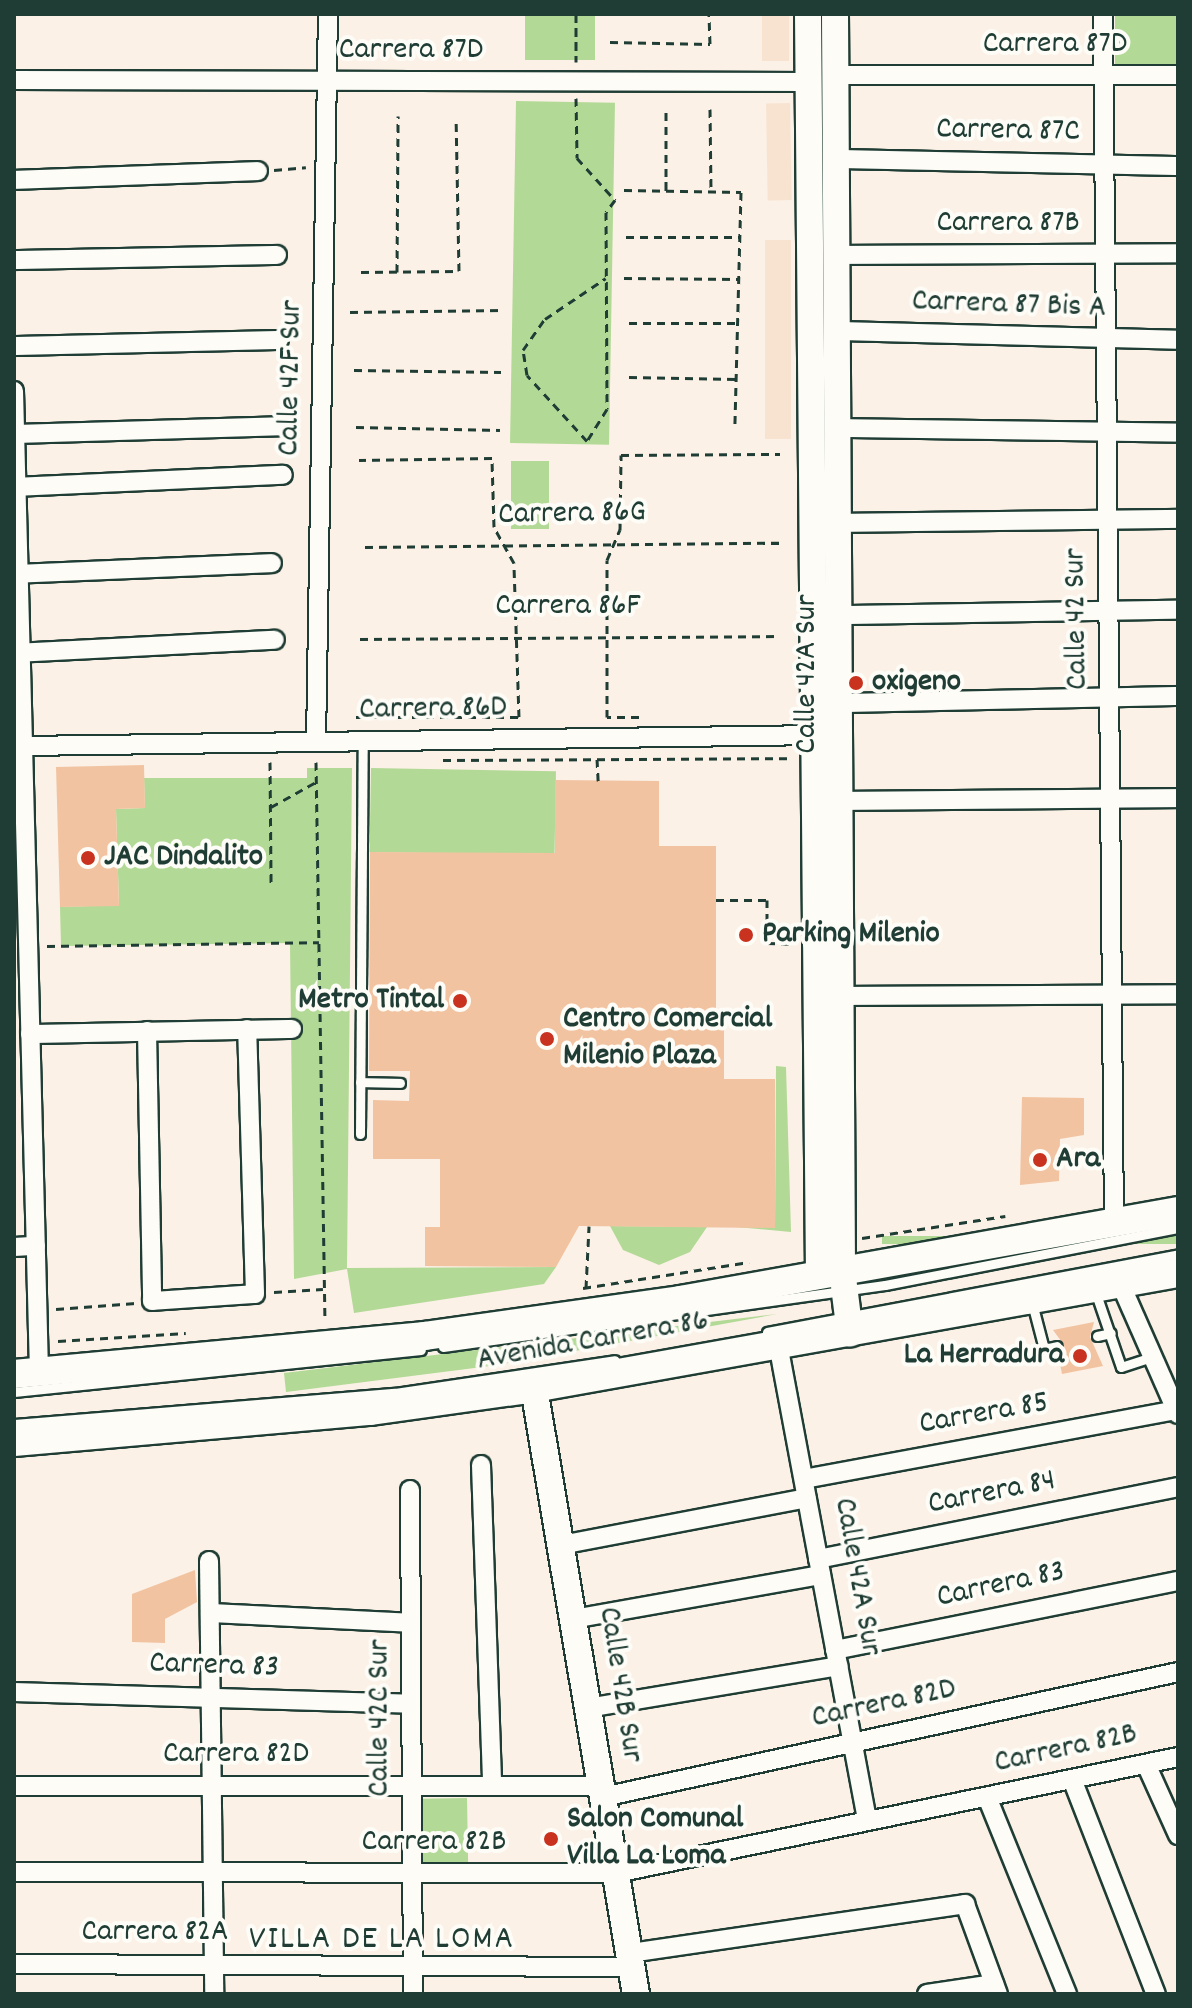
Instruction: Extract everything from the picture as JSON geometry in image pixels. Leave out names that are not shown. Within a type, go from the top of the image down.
[{"type":"main road","name":"Avenida Carrera 86","points":[[14,1442],[371,1411],[534,1388],[778,1344],[841,1297],[1114,1222],[1178,1211]]},
{"type":"main road","name":"Avenida Carrera 86","points":[[26,1374],[841,1297],[1032,1303],[1178,1273]]},
{"type":"street","name":"Calle 42F Sur","points":[[316,742],[328,14]]},
{"type":"street","name":"Calle 42A Sur","points":[[808,14],[831,735],[841,1297]]},
{"type":"street","name":"Calle 42A Sur","points":[[835,14],[843,703],[831,735],[843,801],[841,1297]]},
{"type":"street","name":"Calle 42 Sur","points":[[1103,14],[1114,1222]]},
{"type":"street","name":"Carrera 87D","points":[[836,75],[1178,75]]},
{"type":"street","name":"Carrera 87D","points":[[14,80],[808,82]]},
{"type":"street","name":"Carrera 87C","points":[[837,159],[1178,166]]},
{"type":"street","points":[[14,180],[258,171]]},
{"type":"street","name":"Carrera 87B","points":[[838,255],[1178,253]]},
{"type":"street","points":[[14,260],[277,255]]},
{"type":"street","name":"Carrera 87 Bis A","points":[[839,331],[1178,340]]},
{"type":"street","points":[[14,346],[279,340]]},
{"type":"street","points":[[14,391],[20,905],[28,946],[22,988],[30,1034],[23,1074],[33,1163],[38,1341],[26,1374]]},
{"type":"street","points":[[15,434],[280,426]]},
{"type":"street","points":[[840,428],[1178,433]]},
{"type":"street","points":[[15,487],[283,475]]},
{"type":"street","points":[[841,523],[1178,519]]},
{"type":"street","points":[[16,574],[272,563]]},
{"type":"street","points":[[842,615],[1178,610]]},
{"type":"street","points":[[17,653],[275,640]]},
{"type":"street","points":[[843,703],[1178,696]]},
{"type":"street","name":"Carrera 86D","points":[[20,740],[363,742],[831,735]]},
{"type":"street","points":[[843,801],[1178,798]]},
{"type":"street","points":[[843,996],[1178,994]]},
{"type":"street","points":[[147,1031],[152,1301],[255,1294],[247,1029]]},
{"type":"street","points":[[30,1034],[292,1029]]},
{"type":"street","points":[[14,1164],[33,1163]]},
{"type":"street","points":[[14,1247],[36,1246]]},
{"type":"street","points":[[1108,1287],[1152,1357],[1177,1412]]},
{"type":"street","name":"Calle 42A Sur","points":[[778,1344],[867,1821]]},
{"type":"street","name":"Calle 42B Sur","points":[[534,1388],[636,1994]]},
{"type":"street","name":"Carrera 85","points":[[804,1479],[1177,1412]]},
{"type":"street","points":[[481,1465],[492,1785]]},
{"type":"street","name":"Carrera 84","points":[[573,1619],[1178,1487]]},
{"type":"street","name":"Calle 42C Sur","points":[[410,1490],[413,1994]]},
{"type":"street","points":[[561,1545],[807,1498]]},
{"type":"street","points":[[209,1561],[214,1994]]},
{"type":"street","name":"Carrera 83","points":[[588,1708],[837,1658],[1178,1581]]},
{"type":"street","points":[[210,1613],[411,1623]]},
{"type":"street","name":"Carrera 82D","points":[[14,1786],[492,1785],[602,1791],[852,1742],[1178,1672]]},
{"type":"street","name":"Carrera 83","points":[[14,1692],[211,1695],[411,1704]]},
{"type":"street","name":"Carrera 82B","points":[[14,1872],[616,1873],[1178,1757]]},
{"type":"street","points":[[1146,1764],[1178,1835]]},
{"type":"street","points":[[1072,1779],[1156,1994]]},
{"type":"street","points":[[987,1797],[1067,1994]]},
{"type":"street","name":"Carrera 82A","points":[[14,1964],[413,1964],[631,1960],[965,1904],[996,1989]]},
{"type":"street","points":[[927,1994],[996,1989]]},
{"type":"lane","points":[[360,1134],[363,742]]},
{"type":"lane","points":[[360,1082],[400,1083]]},
{"type":"lane","points":[[14,1424],[395,1393],[1178,1228]]},
{"type":"lane","points":[[14,1392],[327,1362],[1178,1254]]},
{"type":"lane","points":[[1108,1287],[1111,1333],[1121,1367],[1152,1357]]},
{"type":"lane","points":[[1032,1303],[1044,1349],[1057,1346]]},
{"type":"lane","points":[[1097,1336],[1111,1333]]},
{"type":"path","points":[[610,42],[710,44],[709,14]]},
{"type":"path","points":[[710,109],[711,191]]},
{"type":"path","points":[[666,112],[666,191]]},
{"type":"path","points":[[397,272],[398,116]]},
{"type":"path","points":[[361,272],[459,271],[456,118]]},
{"type":"path","points":[[577,158],[615,200],[606,212],[607,409],[587,441],[527,375],[523,350],[545,319],[606,278]]},
{"type":"path","points":[[258,171],[306,167]]},
{"type":"path","points":[[624,190],[741,192],[735,429]]},
{"type":"path","points":[[626,237],[740,237]]},
{"type":"path","points":[[624,278],[739,279]]},
{"type":"path","points":[[350,312],[504,310]]},
{"type":"path","points":[[629,323],[737,323]]},
{"type":"path","points":[[354,370],[501,372]]},
{"type":"path","points":[[629,377],[736,379]]},
{"type":"path","points":[[356,427],[500,430]]},
{"type":"path","points":[[607,717],[607,560],[613,545],[621,455],[780,454]]},
{"type":"path","points":[[356,717],[519,717],[514,563],[494,527],[492,458],[359,460]]},
{"type":"path","name":"Carrera 86G","points":[[365,547],[780,543]]},
{"type":"path","name":"Carrera 86F","points":[[360,639],[777,636]]},
{"type":"path","points":[[316,742],[325,1321]]},
{"type":"path","points":[[597,759],[598,781]]},
{"type":"path","points":[[270,762],[271,883]]},
{"type":"path","points":[[271,807],[316,782]]},
{"type":"path","points":[[716,900],[767,900],[767,943],[800,944]]},
{"type":"path","points":[[28,946],[319,942]]},
{"type":"path","points":[[586,1288],[589,1226]]},
{"type":"path","points":[[572,1290],[766,1259]]},
{"type":"path","points":[[255,1294],[324,1289]]},
{"type":"path","points":[[37,1310],[152,1301]]},
{"type":"path","points":[[311,1322],[340,1320]]},
{"type":"path","points":[[38,1341],[195,1332]]},
{"type":"shaded area","points":[[762,14],[789,14],[789,61],[762,61]]},
{"type":"shaded area","points":[[766,103],[790,103],[792,200],[768,200]]},
{"type":"shaded area","points":[[765,240],[791,240],[791,439],[765,439]]},
{"type":"green space","points":[[525,14],[595,14],[595,60],[525,60]]},
{"type":"green space","points":[[1115,14],[1178,14],[1178,68],[1115,68]]},
{"type":"green space","points":[[516,101],[615,103],[609,445],[510,443]]},
{"type":"green space","points":[[511,461],[549,461],[549,529],[511,529]]},
{"type":"green space","points":[[307,768],[352,768],[347,1268],[556,1267],[544,1284],[354,1313],[347,1269],[294,1279],[290,943],[61,946],[60,907],[119,905],[116,809],[145,808],[144,778],[307,778]]},
{"type":"green space","points":[[371,768],[556,771],[555,855],[370,852]]},
{"type":"green space","points":[[776,1066],[786,1067],[791,1232],[736,1227],[775,1227]]},
{"type":"green space","points":[[610,1226],[707,1227],[690,1252],[659,1265],[623,1250]]},
{"type":"green space","points":[[882,1236],[1178,1236],[1178,1244],[882,1244]]},
{"type":"green space","points":[[777,1314],[498,1365],[286,1392],[284,1373]]},
{"type":"green space","points":[[467,1798],[468,1863],[422,1864],[421,1799]]},
{"type":"building","name":"JAC Dindalito","points":[[144,765],[145,808],[116,809],[119,906],[60,907],[56,767]]},
{"type":"building","name":"Centro Comercial Milenio Plaza","points":[[555,780],[659,781],[659,846],[716,846],[716,1016],[724,1016],[724,1079],[775,1079],[775,1228],[579,1226],[556,1267],[425,1266],[425,1227],[440,1227],[440,1159],[373,1159],[373,1100],[409,1101],[410,1071],[369,1071],[370,852],[555,853]]},
{"type":"building","name":"Ara","points":[[1022,1097],[1084,1098],[1084,1135],[1060,1139],[1059,1181],[1020,1185]]},
{"type":"building","name":"La Herradura","points":[[1094,1322],[1090,1337],[1103,1366],[1062,1374],[1058,1353],[1064,1345],[1053,1330]]},
{"type":"building","points":[[195,1570],[197,1602],[165,1619],[165,1643],[132,1642],[132,1594]]},
{"type":"place","name":"oxigeno","points":[[856,683]]},
{"type":"place","name":"JAC Dindalito","points":[[88,858]]},
{"type":"place","name":"Parking Milenio","points":[[746,935]]},
{"type":"place","name":"Metro Tintal","points":[[460,1001]]},
{"type":"place","name":"Centro Comercial Milenio Plaza","points":[[547,1039]]},
{"type":"place","name":"Ara","points":[[1040,1160]]},
{"type":"place","name":"La Herradura","points":[[1080,1356]]},
{"type":"place","name":"Salon Comunal Villa La Loma","points":[[551,1839]]},
{"type":"district","name":"VILLA DE LA LOMA","points":[[382,1941]]}]
